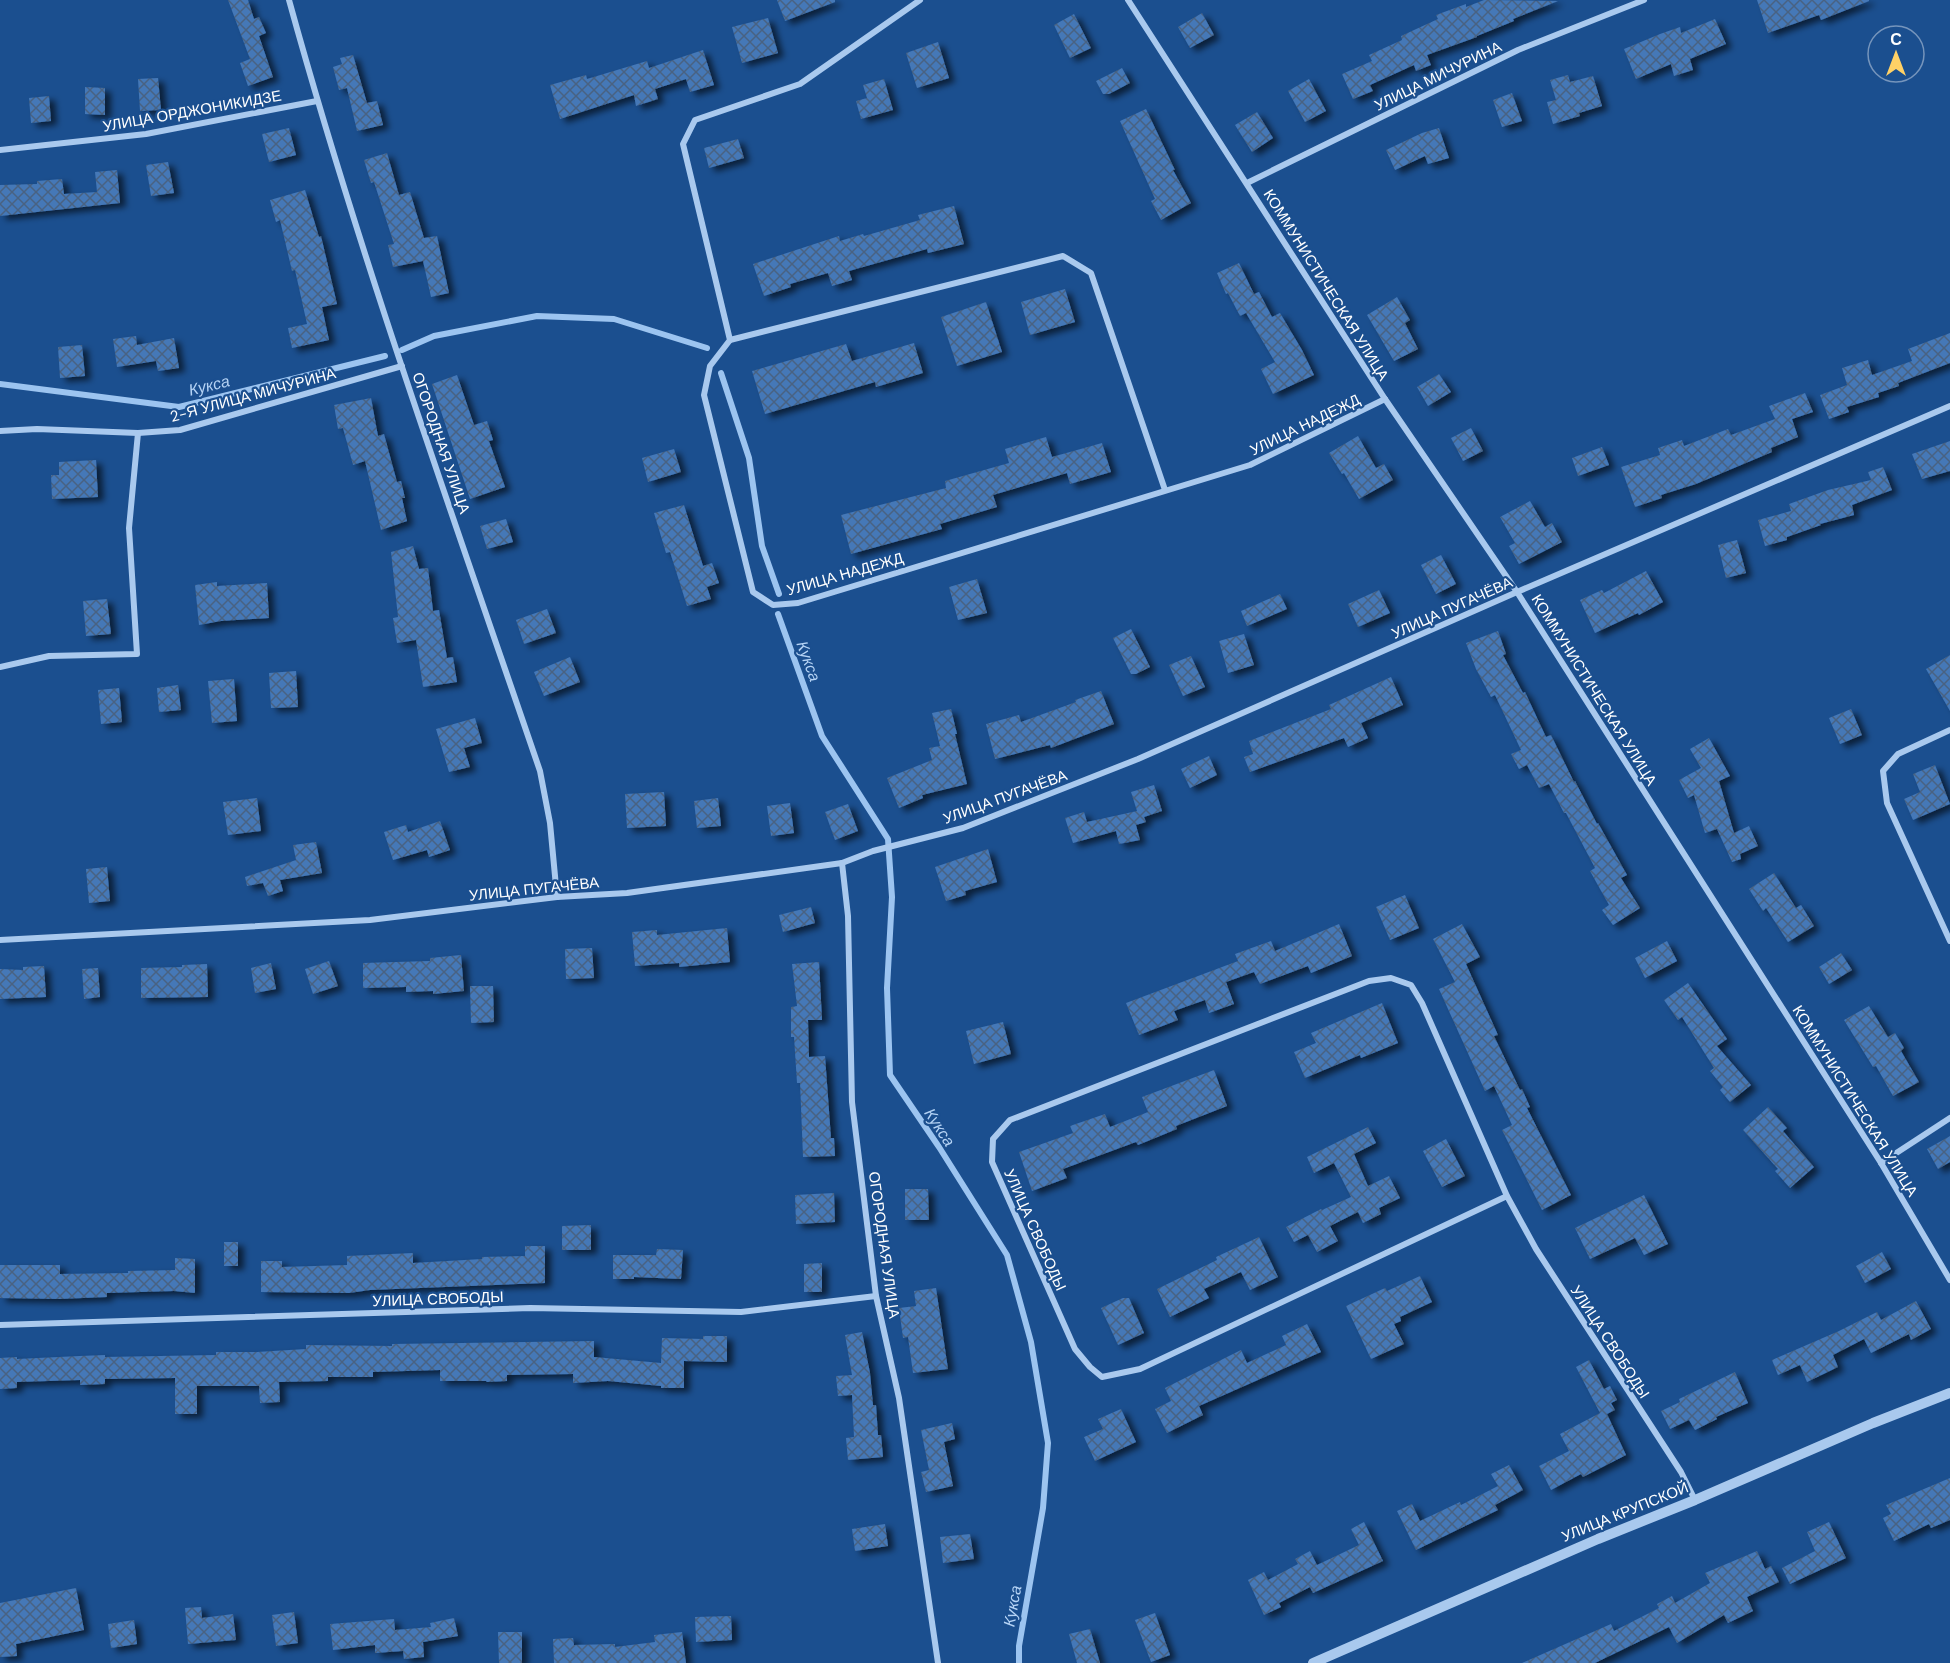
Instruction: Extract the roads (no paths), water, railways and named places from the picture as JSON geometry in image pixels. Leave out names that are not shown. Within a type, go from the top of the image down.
[{"type":"street","name":"ОГОРОДНАЯ УЛИЦА","points":[[289,0],[317,101],[402,366],[540,771],[550,822],[557,897]]},
{"type":"street","points":[[920,0],[800,84],[695,120],[683,144],[730,340],[1063,256],[1091,273],[1165,490]]},
{"type":"street","name":"КОММУНИСТИЧЕСКАЯ УЛИЦА","points":[[1128,0],[1384,399],[1517,592],[1881,1163],[1950,1280]]},
{"type":"street","name":"УЛИЦА МИЧУРИНА","points":[[1247,183],[1518,50],[1644,0]]},
{"type":"street","name":"УЛИЦА ОРДЖОНИКИДЗЕ","points":[[0,150],[146,134],[317,101]]},
{"type":"street","name":"УЛИЦА НАДЕЖД","points":[[730,340],[710,366],[704,395],[753,592],[773,605],[798,603],[1250,465],[1384,399]]},
{"type":"street","name":"2-Я УЛИЦА МИЧУРИНА","points":[[0,431],[37,429],[138,433],[180,430],[402,366]]},
{"type":"street","name":"УЛИЦА ПУГАЧЁВА","points":[[0,940],[370,920],[557,897],[627,893],[842,863],[873,851],[963,828],[1138,759],[1517,592],[1950,406]]},
{"type":"street","points":[[0,667],[49,656],[138,654],[129,528],[138,433]]},
{"type":"street","points":[[1950,730],[1898,754],[1883,771],[1887,803],[1950,941]]},
{"type":"street","name":"ОГОРОДНАЯ УЛИЦА","points":[[842,863],[848,916],[852,1102],[876,1296],[898,1398],[938,1663]]},
{"type":"street","name":"УЛИЦА СВОБОДЫ","points":[[1507,1196],[1140,1369],[1102,1377],[1090,1367],[1076,1349],[992,1162],[993,1139],[1010,1120],[1369,981],[1391,978],[1411,985],[1422,1003],[1507,1196],[1536,1249],[1681,1472],[1695,1500]]},
{"type":"street","points":[[1881,1163],[1950,1118]]},
{"type":"street","name":"УЛИЦА СВОБОДЫ","points":[[0,1325],[530,1308],[741,1312],[876,1296]]},
{"type":"street","name":"УЛИЦА КРУПСКОЙ","points":[[1313,1663],[1598,1539],[1950,1393]]},
{"type":"waterway","name":"Кукса","points":[[402,350],[434,336],[537,316],[614,319],[707,348]]},
{"type":"waterway","name":"Кукса","points":[[0,384],[179,407],[385,356]]},
{"type":"waterway","name":"Кукса","points":[[721,373],[749,458],[762,546],[779,594]]},
{"type":"waterway","name":"Кукса","points":[[778,614],[822,736],[888,839],[892,897],[887,988],[890,1075],[939,1147],[1007,1255],[1031,1342],[1048,1443],[1043,1508],[1019,1646],[1019,1663]]}]
